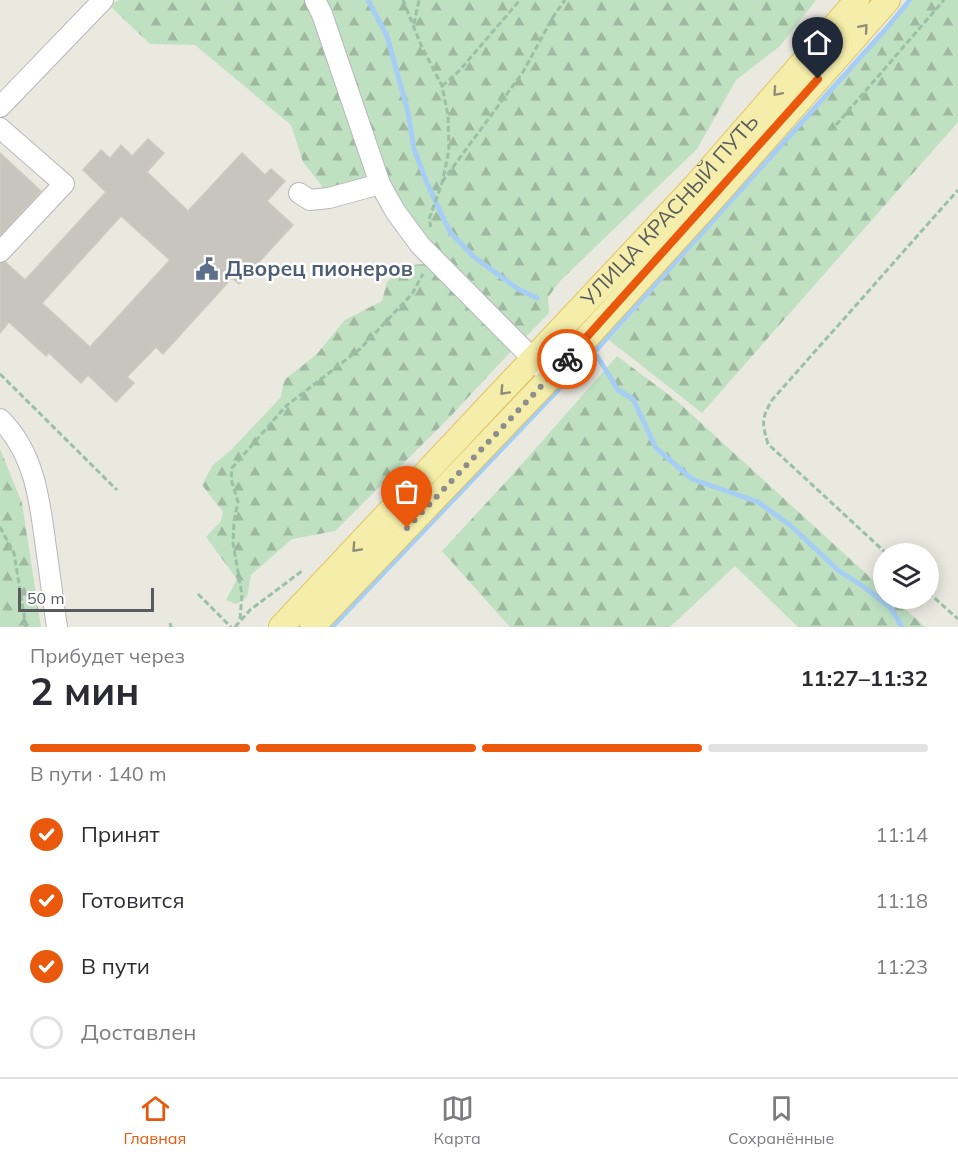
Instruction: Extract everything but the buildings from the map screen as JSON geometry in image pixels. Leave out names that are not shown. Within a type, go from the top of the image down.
[{"type":"main road","name":"УЛИЦА КРАСНЫЙ ПУТЬ","points":[[281,627],[695,186],[857,0]]},
{"type":"main road","name":"УЛИЦА КРАСНЫЙ ПУТЬ","points":[[312,627],[551,377],[711,201],[888,0]]},
{"type":"lane","points":[[0,107],[103,0]]},
{"type":"lane","points":[[315,0],[322,14],[380,184],[395,211],[420,245],[551,377]]},
{"type":"lane","points":[[0,128],[64,184],[0,252]]},
{"type":"lane","points":[[299,193],[310,200],[329,198],[380,184]]},
{"type":"lane","points":[[0,419],[20,444],[29,463],[39,496],[57,627]]},
{"type":"path","points":[[240,621],[242,595],[233,543],[238,502],[231,479],[232,468],[286,406],[360,349],[412,294],[431,256],[433,233],[429,219],[449,150],[448,115],[442,86],[421,45],[403,0]]},
{"type":"path","points":[[413,26],[419,0]]},
{"type":"path","points":[[442,86],[459,71],[520,0]]},
{"type":"path","points":[[441,183],[523,72],[565,0]]},
{"type":"path","points":[[836,125],[944,0]]},
{"type":"path","points":[[875,543],[768,444],[763,416],[772,400],[958,190]]},
{"type":"path","points":[[0,374],[117,490]]},
{"type":"path","points":[[0,527],[14,553],[26,627]]},
{"type":"path","points":[[198,594],[231,627]]},
{"type":"path","points":[[939,601],[958,619]]},
{"type":"green space","points":[[119,0],[305,0],[312,5],[367,180],[329,195],[303,162],[291,125],[195,45],[150,44],[109,5]]},
{"type":"green space","points":[[321,0],[816,0],[780,46],[736,80],[697,149],[561,280],[548,297],[549,313],[521,342],[425,247],[394,196]]},
{"type":"green space","points":[[913,0],[958,0],[958,122],[702,413],[609,340]]},
{"type":"green space","points":[[430,264],[515,347],[448,419],[335,531],[292,539],[251,575],[247,597],[236,604],[226,600],[237,579],[206,537],[221,521],[223,512],[202,485],[212,466],[232,449],[281,397],[284,380],[316,355],[345,320],[382,301],[387,282],[404,265]]},
{"type":"green space","points":[[617,356],[677,401],[873,580],[873,609],[905,609],[925,627],[798,627],[735,566],[670,627],[510,627],[442,551]]},
{"type":"green space","points":[[0,449],[22,503],[41,627],[0,627]]},
{"type":"waterway","points":[[368,0],[387,36],[408,112],[414,149],[450,232],[474,257],[518,289],[537,298]]},
{"type":"waterway","points":[[332,627],[597,349],[910,0]]},
{"type":"waterway","points":[[597,356],[618,390],[633,399],[656,448],[692,479],[758,502],[790,525],[839,571],[891,608],[902,627]]},
{"type":"way so far","points":[[407,528],[567,359]]},
{"type":"place","name":"Дворец пионеров","points":[[207,269]]},
{"type":"route","points":[[567,359],[818,79]]}]
